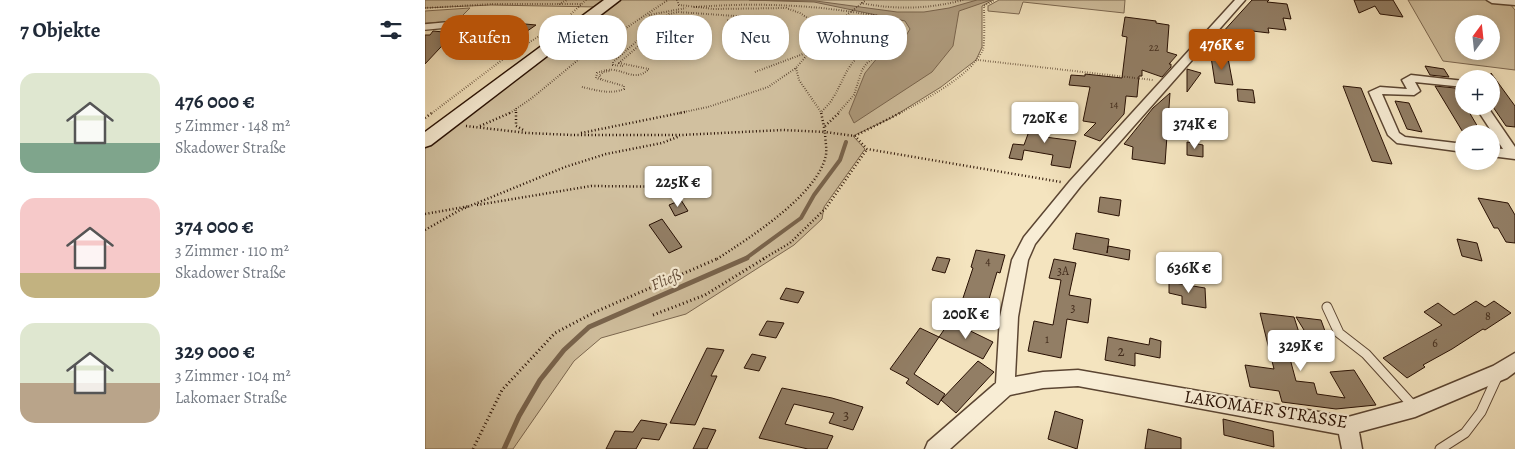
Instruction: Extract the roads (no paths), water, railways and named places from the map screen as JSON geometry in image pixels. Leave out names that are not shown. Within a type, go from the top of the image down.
[{"type":"street","points":[[425,140],[613,0]]},
{"type":"street","points":[[935,449],[1005,387],[1009,317],[1019,260],[1029,241],[1075,184],[1240,0]]},
{"type":"street","points":[[1492,0],[1515,2]]},
{"type":"street","points":[[1455,83],[1411,78],[1408,80],[1414,92],[1379,90],[1375,92],[1394,135],[1403,140],[1455,147]]},
{"type":"street","points":[[1487,115],[1514,155]]},
{"type":"street","points":[[1500,153],[1514,155]]},
{"type":"street","name":"LAKOMAER STRASSE","points":[[1005,387],[1043,380],[1078,378],[1347,426],[1415,408],[1507,366]]},
{"type":"street","points":[[1347,426],[1353,449]]},
{"type":"lane","points":[[425,27],[440,26]]},
{"type":"lane","points":[[1327,307],[1339,333],[1366,354],[1415,408]]},
{"type":"lane","points":[[1439,449],[1465,433],[1481,412],[1507,366]]},
{"type":"waterway","name":"Fließ","points":[[745,259],[801,218],[814,195],[840,160],[846,142]]},
{"type":"waterway","name":"Fließ","points":[[504,449],[519,416],[540,380],[564,350],[589,327],[745,259]]}]
